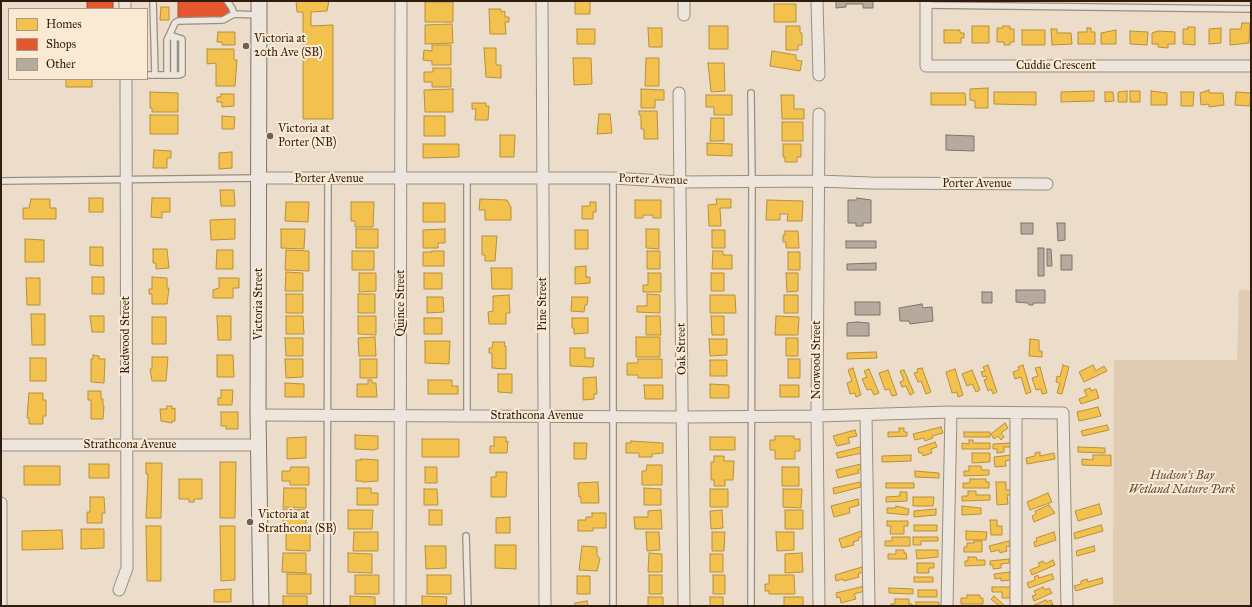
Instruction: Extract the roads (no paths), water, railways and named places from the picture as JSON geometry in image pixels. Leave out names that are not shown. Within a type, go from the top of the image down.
[{"type":"street","name":"Quince Street","points":[[400,606],[401,1]]},
{"type":"street","name":"Pine Street","points":[[542,1],[545,606]]},
{"type":"street","points":[[684,1],[684,15]]},
{"type":"street","points":[[817,1],[819,75]]},
{"type":"street","name":"Cuddie Crescent","points":[[926,3],[926,66],[1251,66]]},
{"type":"street","name":"Victoria Street","points":[[259,8],[258,415],[261,606]]},
{"type":"street","name":"Redwood Street","points":[[119,590],[127,568],[126,80]]},
{"type":"street","name":"Oak Street","points":[[679,92],[684,606]]},
{"type":"street","name":"Norwood Street","points":[[819,114],[817,416],[819,606]]},
{"type":"street","name":"Porter Avenue","points":[[259,178],[613,178],[680,182],[818,181],[871,183],[1047,184]]},
{"type":"street","points":[[947,606],[951,412]]},
{"type":"street","name":"Strathcona Avenue","points":[[258,415],[683,417],[817,416],[951,412],[1016,413]]},
{"type":"street","points":[[1016,606],[1016,413],[1063,413],[1067,606]]},
{"type":"street","points":[[866,415],[868,606]]},
{"type":"street","name":"Strathcona Avenue","points":[[1,445],[259,445]]},
{"type":"street","points":[[1,503],[2,606]]},
{"type":"lane","points":[[154,1],[154,75]]},
{"type":"lane","points":[[227,1],[234,14]]},
{"type":"lane","points":[[926,3],[1251,9]]},
{"type":"lane","points":[[167,75],[167,40],[172,34],[172,27],[178,21],[223,20],[234,14],[259,8]]},
{"type":"lane","points":[[148,75],[182,74],[182,47],[180,38],[172,34]]},
{"type":"lane","points":[[751,93],[751,606]]},
{"type":"lane","points":[[1,181],[259,178]]},
{"type":"lane","points":[[613,178],[613,606]]},
{"type":"lane","points":[[327,606],[328,179]]},
{"type":"lane","points":[[467,179],[467,415]]},
{"type":"lane","points":[[466,536],[468,606]]},
{"type":"place","name":"Victoria at 20th Ave (SB)","points":[[246,46]]},
{"type":"place","name":"Victoria at Porter (NB)","points":[[270,136]]},
{"type":"place","name":"Victoria at Strathcona (SB)","points":[[250,522]]},
{"type":"park label","name":"Hudson's Bay Wetland Nature Park","points":[[1182,483]]}]
